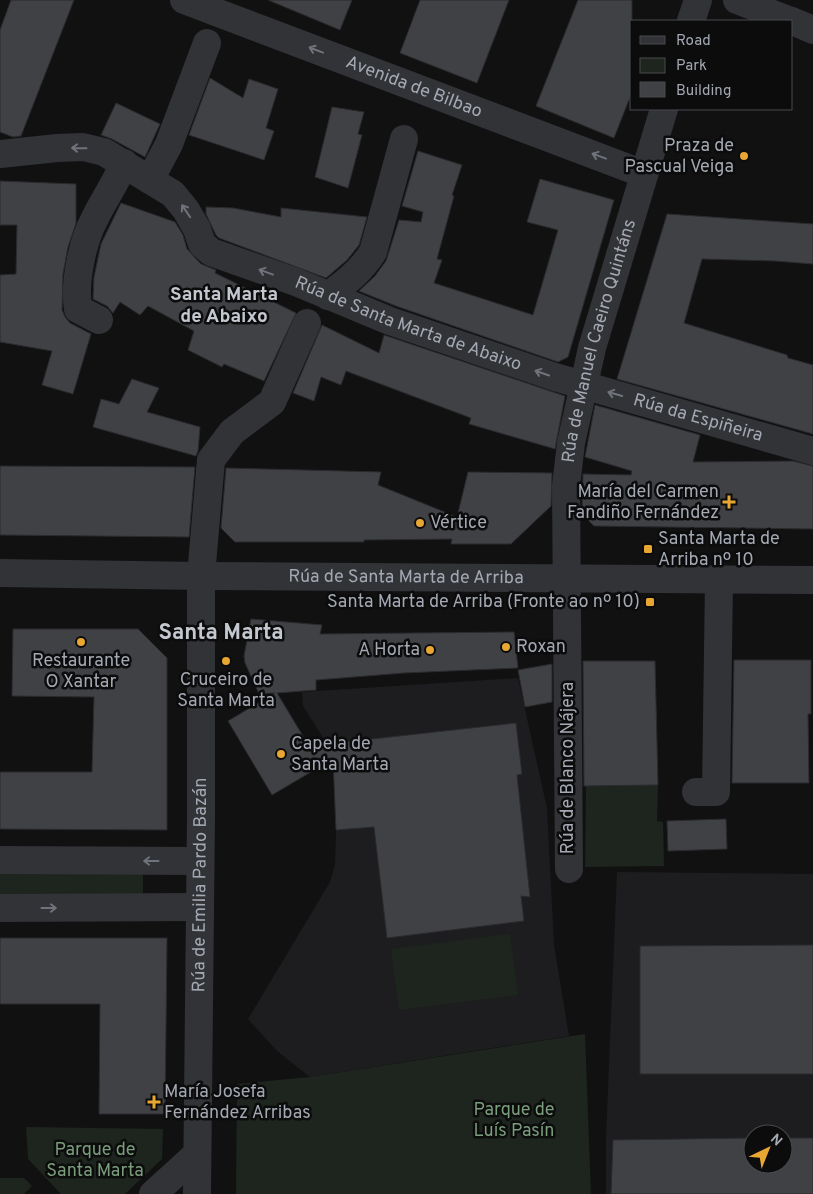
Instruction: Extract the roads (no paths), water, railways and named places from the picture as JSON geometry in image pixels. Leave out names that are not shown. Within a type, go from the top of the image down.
[{"type":"street","name":"Avenida de Bilbao","points":[[184,0],[644,174]]},
{"type":"street","points":[[691,20],[698,0]]},
{"type":"street","points":[[737,0],[789,20]]},
{"type":"street","points":[[793,21],[813,30]]},
{"type":"street","points":[[150,180],[169,144],[207,43]]},
{"type":"street","name":"Rúa de Manuel Caeiro Quintáns","points":[[566,578],[566,486],[568,465],[584,385],[592,348],[664,110]]},
{"type":"street","points":[[328,296],[354,276],[365,265],[373,252],[404,138]]},
{"type":"street","name":"Rúa de Santa Marta de Abaixo","points":[[0,154],[83,147],[104,152],[173,194],[186,210],[202,244],[211,252],[296,282],[390,321],[584,385]]},
{"type":"street","points":[[100,320],[78,309],[76,299],[80,266],[93,220],[116,182],[124,163]]},
{"type":"street","name":"Rúa de Emilia Pardo Bazán","points":[[197,1194],[201,576],[211,460],[232,432],[272,402],[307,322]]},
{"type":"street","name":"Rúa da Espiñeira","points":[[584,385],[813,451]]},
{"type":"street","name":"Rúa de Santa Marta de Arriba","points":[[0,573],[813,580]]},
{"type":"street","name":"Rúa de Blanco Nájera","points":[[566,578],[569,869]]},
{"type":"street","points":[[696,792],[716,792],[720,580]]},
{"type":"street","points":[[0,860],[200,861]]},
{"type":"street","points":[[0,908],[200,907]]},
{"type":"street","points":[[153,1194],[198,1154]]},
{"type":"place","name":"Praza de Pascual Veiga","points":[[744,156]]},
{"type":"place","name":"María del Carmen Fandiño Fernández","points":[[729,502]]},
{"type":"place","name":"Vértice","points":[[420,523]]},
{"type":"place","name":"Santa Marta de Arriba nº 10","points":[[648,549]]},
{"type":"place","name":"Santa Marta de Arriba (Fronte ao nº 10)","points":[[650,602]]},
{"type":"place","name":"Restaurante O Xantar","points":[[81,642]]},
{"type":"place","name":"Roxan","points":[[506,647]]},
{"type":"place","name":"A Horta","points":[[430,650]]},
{"type":"place","name":"Cruceiro de Santa Marta","points":[[226,661]]},
{"type":"place","name":"Capela de Santa Marta","points":[[281,754]]},
{"type":"place","name":"María Josefa Fernández Arribas","points":[[154,1102]]},
{"type":"district","name":"Santa Marta de Abaixo","points":[[224,306]]},
{"type":"district","name":"Santa Marta","points":[[221,633]]},
{"type":"park label","name":"Parque de Luís Pasín","points":[[514,1120]]},
{"type":"park label","name":"Parque de Santa Marta","points":[[95,1160]]}]
